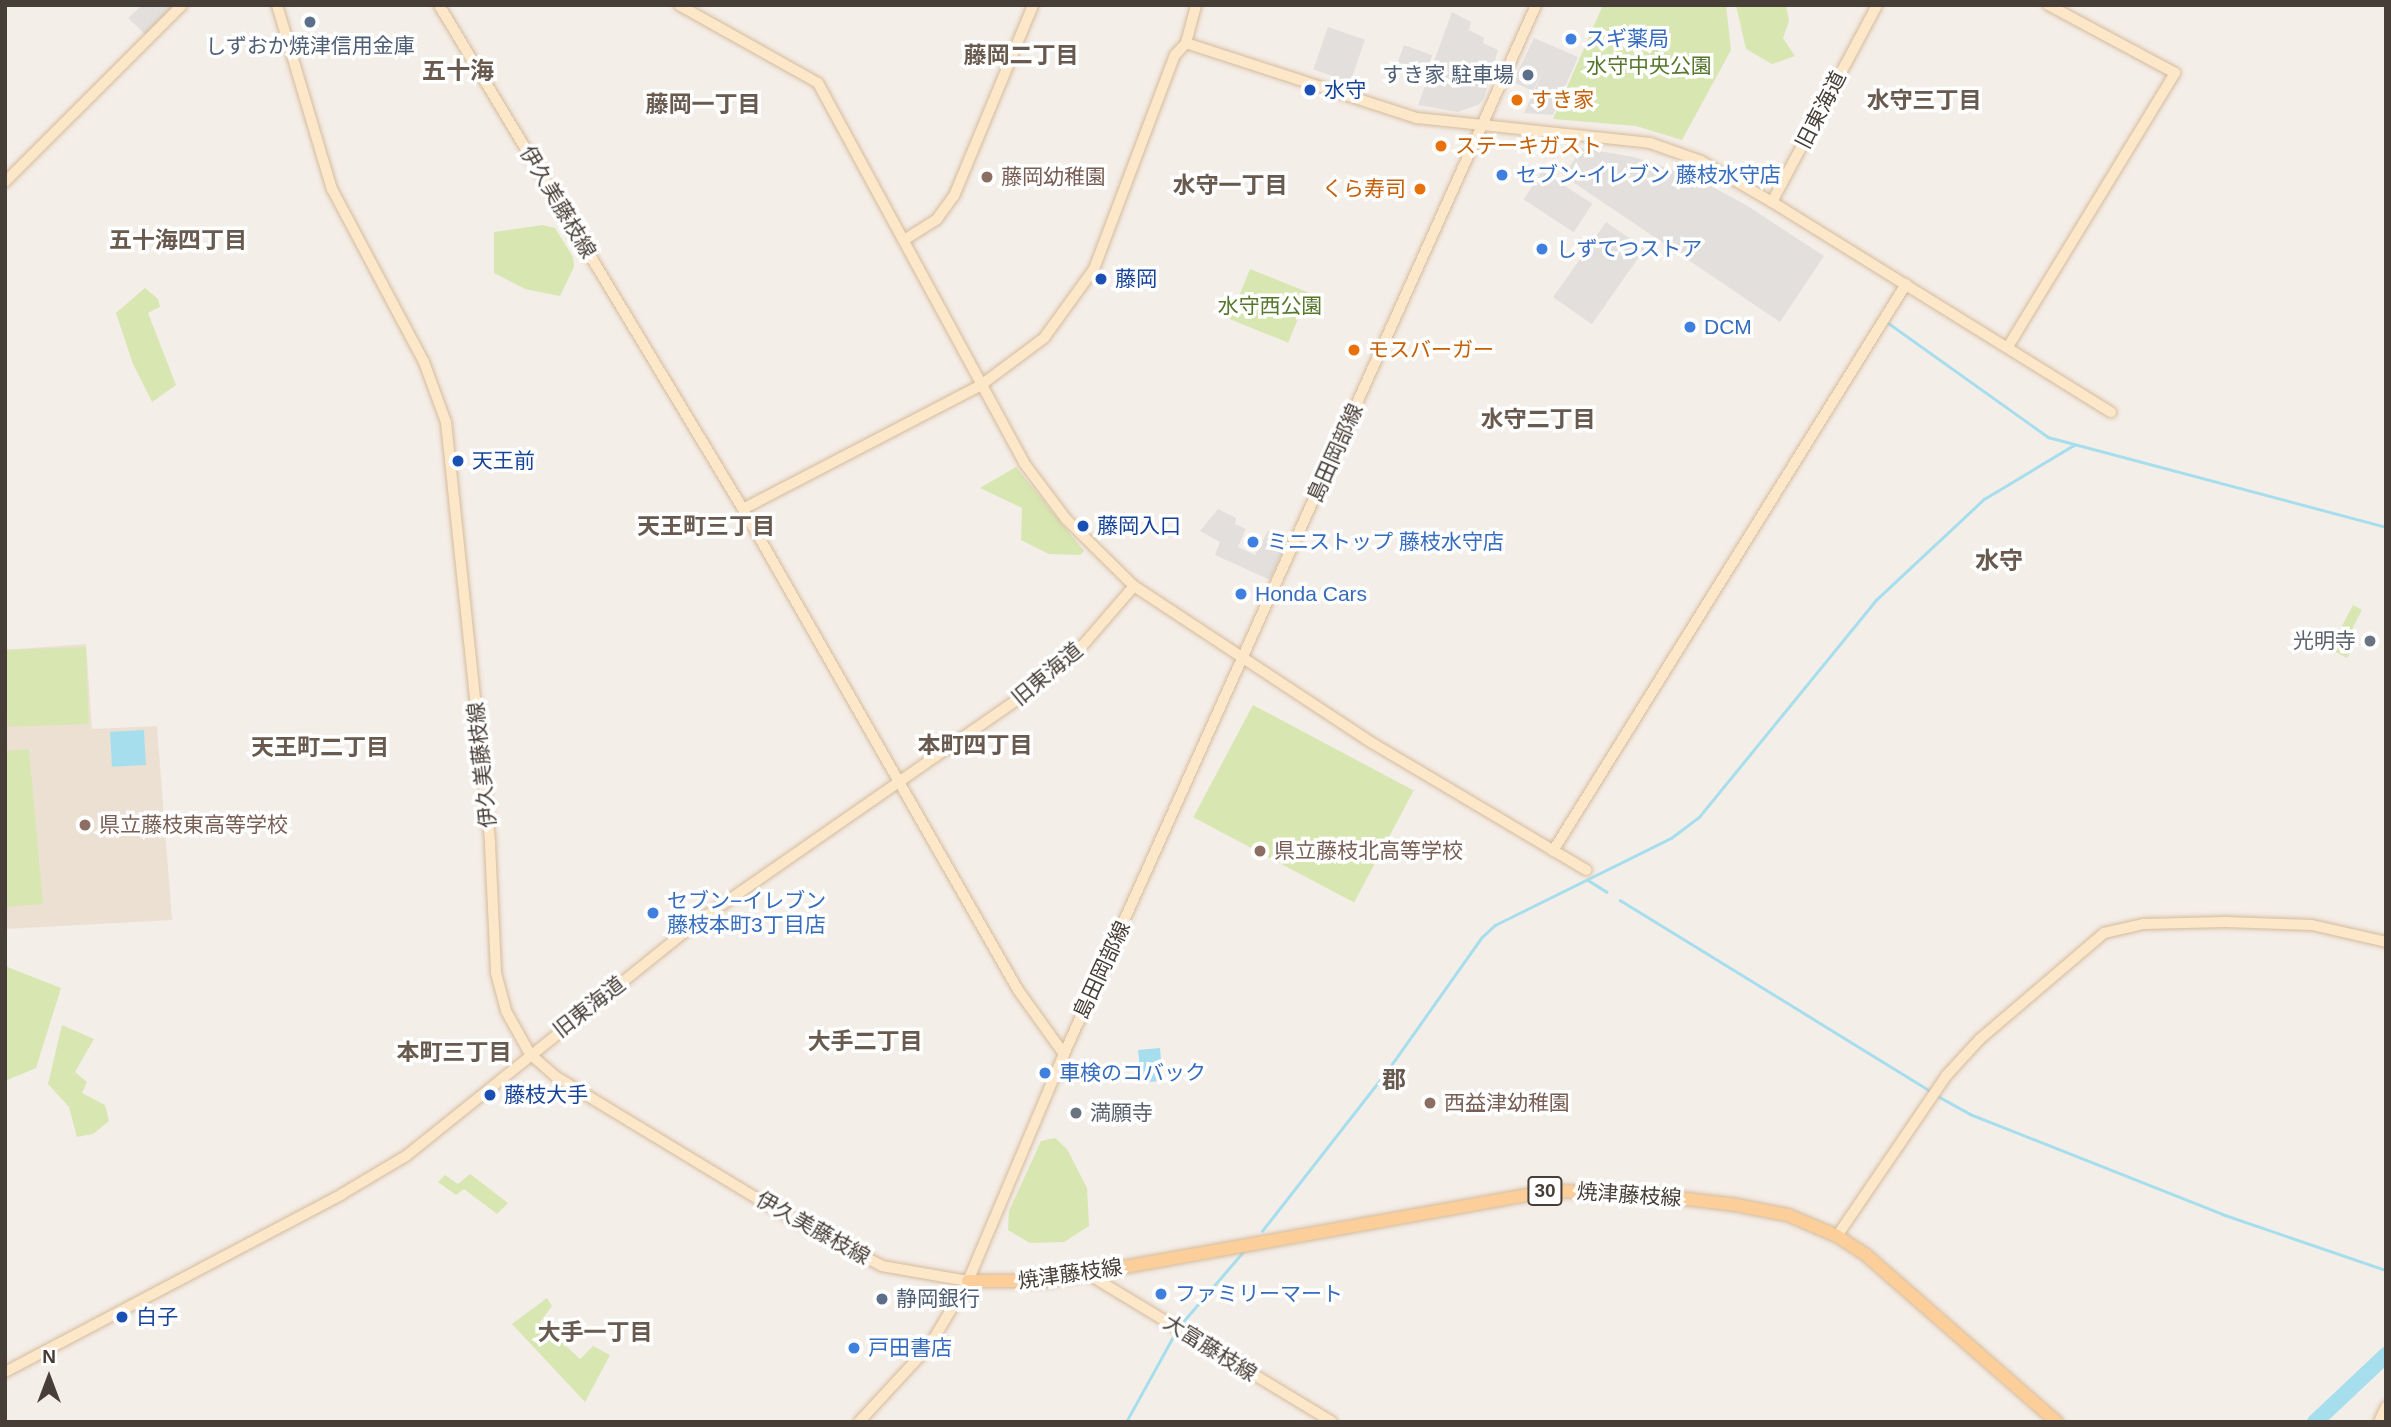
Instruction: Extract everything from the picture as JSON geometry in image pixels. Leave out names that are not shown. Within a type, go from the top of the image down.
[{"type":"main road","name":"焼津藤枝線","points":[[968,1281],[1046,1281],[1549,1191],[1637,1193],[1736,1205],[1788,1215],[1836,1236],[1866,1255],[2057,1422]]},
{"type":"street","points":[[5,182],[182,5]]},
{"type":"street","name":"伊久美藤枝線","points":[[277,5],[332,189],[424,362],[446,422],[491,855],[496,973],[506,1011],[530,1054],[580,1093],[818,1233],[882,1266],[968,1281]]},
{"type":"street","name":"伊久美藤枝線","points":[[439,5],[743,509],[1018,990],[1064,1054]]},
{"type":"street","points":[[679,5],[818,83],[981,385],[1046,493],[1134,586],[1244,660],[1586,870]]},
{"type":"street","points":[[904,240],[937,219],[954,196],[1033,5]]},
{"type":"street","points":[[743,509],[981,385],[1026,356],[1082,290],[1105,243],[1175,55],[1186,43],[1196,5]]},
{"type":"street","name":"島田岡部線","points":[[1064,1054],[1244,660],[1536,5]]},
{"type":"street","name":"旧東海道","points":[[1772,202],[1877,5]]},
{"type":"street","points":[[2009,345],[2175,73],[2048,5]]},
{"type":"street","points":[[1186,43],[1417,118],[1618,136],[1684,153],[1772,202],[2009,345],[2111,412]]},
{"type":"street","points":[[1553,851],[1906,284]]},
{"type":"street","name":"旧東海道","points":[[5,1372],[374,1176],[765,871],[1045,678],[1083,645],[1134,586]]},
{"type":"street","points":[[1836,1236],[1927,1101],[1980,1039],[2104,933],[2144,924],[2238,922],[2326,926],[2386,942]]},
{"type":"street","points":[[859,1422],[930,1345],[968,1281],[1064,1054]]},
{"type":"street","name":"大富藤枝線","points":[[1088,1274],[1332,1422]]},
{"type":"street","points":[[2379,1422],[2386,1407]]},
{"type":"shaded area","points":[[142,5],[176,5],[146,35],[128,18]]},
{"type":"shaded area","points":[[1452,12],[1471,22],[1469,30],[1484,38],[1483,43],[1498,50],[1484,98],[1478,105],[1458,112],[1418,105]]},
{"type":"shaded area","points":[[1328,27],[1365,40],[1350,82],[1313,70]]},
{"type":"shaded area","points":[[1534,38],[1578,57],[1553,115],[1524,113],[1544,69],[1533,91],[1513,82]]},
{"type":"shaded area","points":[[1404,45],[1432,55],[1426,72],[1398,62]]},
{"type":"shaded area","points":[[1581,148],[1634,157],[1692,176],[1746,205],[1824,256],[1780,322],[1564,176]]},
{"type":"shaded area","points":[[1542,171],[1592,204],[1574,232],[1523,200]]},
{"type":"shaded area","points":[[1606,222],[1645,249],[1592,324],[1553,297]]},
{"type":"shaded area","points":[[1218,509],[1236,518],[1235,524],[1246,529],[1238,547],[1255,555],[1268,531],[1289,540],[1270,580],[1215,555],[1220,542],[1200,531]]},
{"type":"shaded area","name":"県立藤枝東高等学校","points":[[86,644],[92,729],[157,726],[172,920],[5,929],[5,650]]},
{"type":"green space","name":"水守中央公園","points":[[1603,5],[1726,5],[1731,50],[1682,140],[1636,126],[1553,119]]},
{"type":"green space","points":[[1736,5],[1786,5],[1789,21],[1783,38],[1795,56],[1772,64],[1746,49]]},
{"type":"green space","points":[[543,225],[555,228],[573,257],[574,267],[560,296],[525,289],[494,273],[494,232]]},
{"type":"green space","name":"水守西公園","points":[[1250,269],[1308,293],[1288,343],[1230,319]]},
{"type":"green space","points":[[145,288],[158,299],[160,307],[148,313],[176,385],[152,402],[133,364],[116,313]]},
{"type":"green space","points":[[1016,467],[1084,551],[1080,555],[1049,554],[1021,540],[1022,508],[980,488]]},
{"type":"green space","points":[[2353,605],[2362,610],[2353,627],[2349,643],[2353,648],[2347,658],[2330,649]]},
{"type":"green space","points":[[86,647],[89,724],[8,727],[5,650]]},
{"type":"green space","points":[[1253,705],[1414,790],[1354,903],[1193,817]]},
{"type":"green space","points":[[29,749],[43,904],[5,907],[5,751]]},
{"type":"green space","points":[[5,966],[61,988],[36,1068],[5,1081]]},
{"type":"green space","points":[[62,1025],[94,1039],[75,1072],[87,1082],[82,1093],[105,1105],[109,1121],[93,1134],[77,1137],[69,1107],[48,1084]]},
{"type":"green space","points":[[1055,1138],[1067,1149],[1087,1188],[1089,1226],[1064,1242],[1030,1243],[1008,1230],[1009,1211],[1041,1141]]},
{"type":"green space","points":[[470,1174],[508,1203],[497,1214],[464,1189],[456,1195],[438,1182],[445,1175],[458,1184]]},
{"type":"green space","points":[[547,1298],[552,1306],[540,1322],[580,1359],[593,1346],[610,1355],[585,1402],[512,1324]]},
{"type":"water","points":[[144,730],[146,765],[112,767],[110,732]]},
{"type":"water","points":[[1160,1048],[1163,1081],[1141,1083],[1138,1050]]},
{"type":"waterway","points":[[1887,322],[2048,437],[2386,527]]},
{"type":"waterway","points":[[1262,1231],[1387,1071],[1481,938],[1495,925],[1671,838],[1699,817],[1876,600],[1984,499],[2074,445]]},
{"type":"waterway","points":[[1588,880],[1607,892]]},
{"type":"waterway","points":[[1620,900],[1930,1091]]},
{"type":"waterway","points":[[1936,1095],[1970,1114],[2222,1214],[2386,1270]]},
{"type":"waterway","points":[[1181,1324],[1243,1252]]},
{"type":"waterway","points":[[1126,1422],[1174,1335]]},
{"type":"waterway","points":[[2315,1422],[2386,1355]]},
{"type":"place","name":"しずおか焼津信用金庫","points":[[310,22]]},
{"type":"place","name":"スギ薬局","points":[[1571,39]]},
{"type":"place","name":"すき家 駐車場","points":[[1528,75]]},
{"type":"place","name":"水守","points":[[1310,90]]},
{"type":"place","name":"すき家","points":[[1517,100]]},
{"type":"place","name":"ステーキガスト","points":[[1441,146]]},
{"type":"place","name":"セブン-イレブン 藤枝水守店","points":[[1502,175]]},
{"type":"place","name":"藤岡幼稚園","points":[[987,177]]},
{"type":"place","name":"くら寿司","points":[[1420,189]]},
{"type":"place","name":"しずてつストア","points":[[1542,249]]},
{"type":"place","name":"藤岡","points":[[1101,279]]},
{"type":"place","name":"DCM","points":[[1690,327]]},
{"type":"place","name":"モスバーガー","points":[[1354,350]]},
{"type":"place","name":"天王前","points":[[458,461]]},
{"type":"place","name":"藤岡入口","points":[[1083,526]]},
{"type":"place","name":"ミニストップ 藤枝水守店","points":[[1253,542]]},
{"type":"place","name":"Honda Cars","points":[[1241,594]]},
{"type":"place","name":"光明寺","points":[[2370,641]]},
{"type":"place","name":"県立藤枝東高等学校","points":[[85,825]]},
{"type":"place","name":"県立藤枝北高等学校","points":[[1260,851]]},
{"type":"place","name":"セブン−イレブン 藤枝本町3丁目店","points":[[653,913]]},
{"type":"place","name":"車検のコバック","points":[[1045,1073]]},
{"type":"place","name":"藤枝大手","points":[[490,1095]]},
{"type":"place","name":"西益津幼稚園","points":[[1430,1103]]},
{"type":"place","name":"満願寺","points":[[1076,1113]]},
{"type":"place","name":"ファミリーマート","points":[[1161,1294]]},
{"type":"place","name":"静岡銀行","points":[[882,1299]]},
{"type":"place","name":"白子","points":[[122,1317]]},
{"type":"place","name":"戸田書店","points":[[854,1348]]},
{"type":"district","name":"藤岡二丁目","points":[[1021,55]]},
{"type":"district","name":"五十海","points":[[458,71]]},
{"type":"district","name":"水守三丁目","points":[[1924,100]]},
{"type":"district","name":"藤岡一丁目","points":[[703,104]]},
{"type":"district","name":"水守一丁目","points":[[1230,185]]},
{"type":"district","name":"五十海四丁目","points":[[178,240]]},
{"type":"district","name":"水守二丁目","points":[[1538,419]]},
{"type":"district","name":"天王町三丁目","points":[[706,526]]},
{"type":"district","name":"水守","points":[[1999,561]]},
{"type":"district","name":"本町四丁目","points":[[975,745]]},
{"type":"district","name":"天王町二丁目","points":[[320,747]]},
{"type":"district","name":"大手二丁目","points":[[865,1041]]},
{"type":"district","name":"本町三丁目","points":[[454,1052]]},
{"type":"district","name":"郡","points":[[1394,1080]]},
{"type":"district","name":"大手一丁目","points":[[595,1332]]}]
